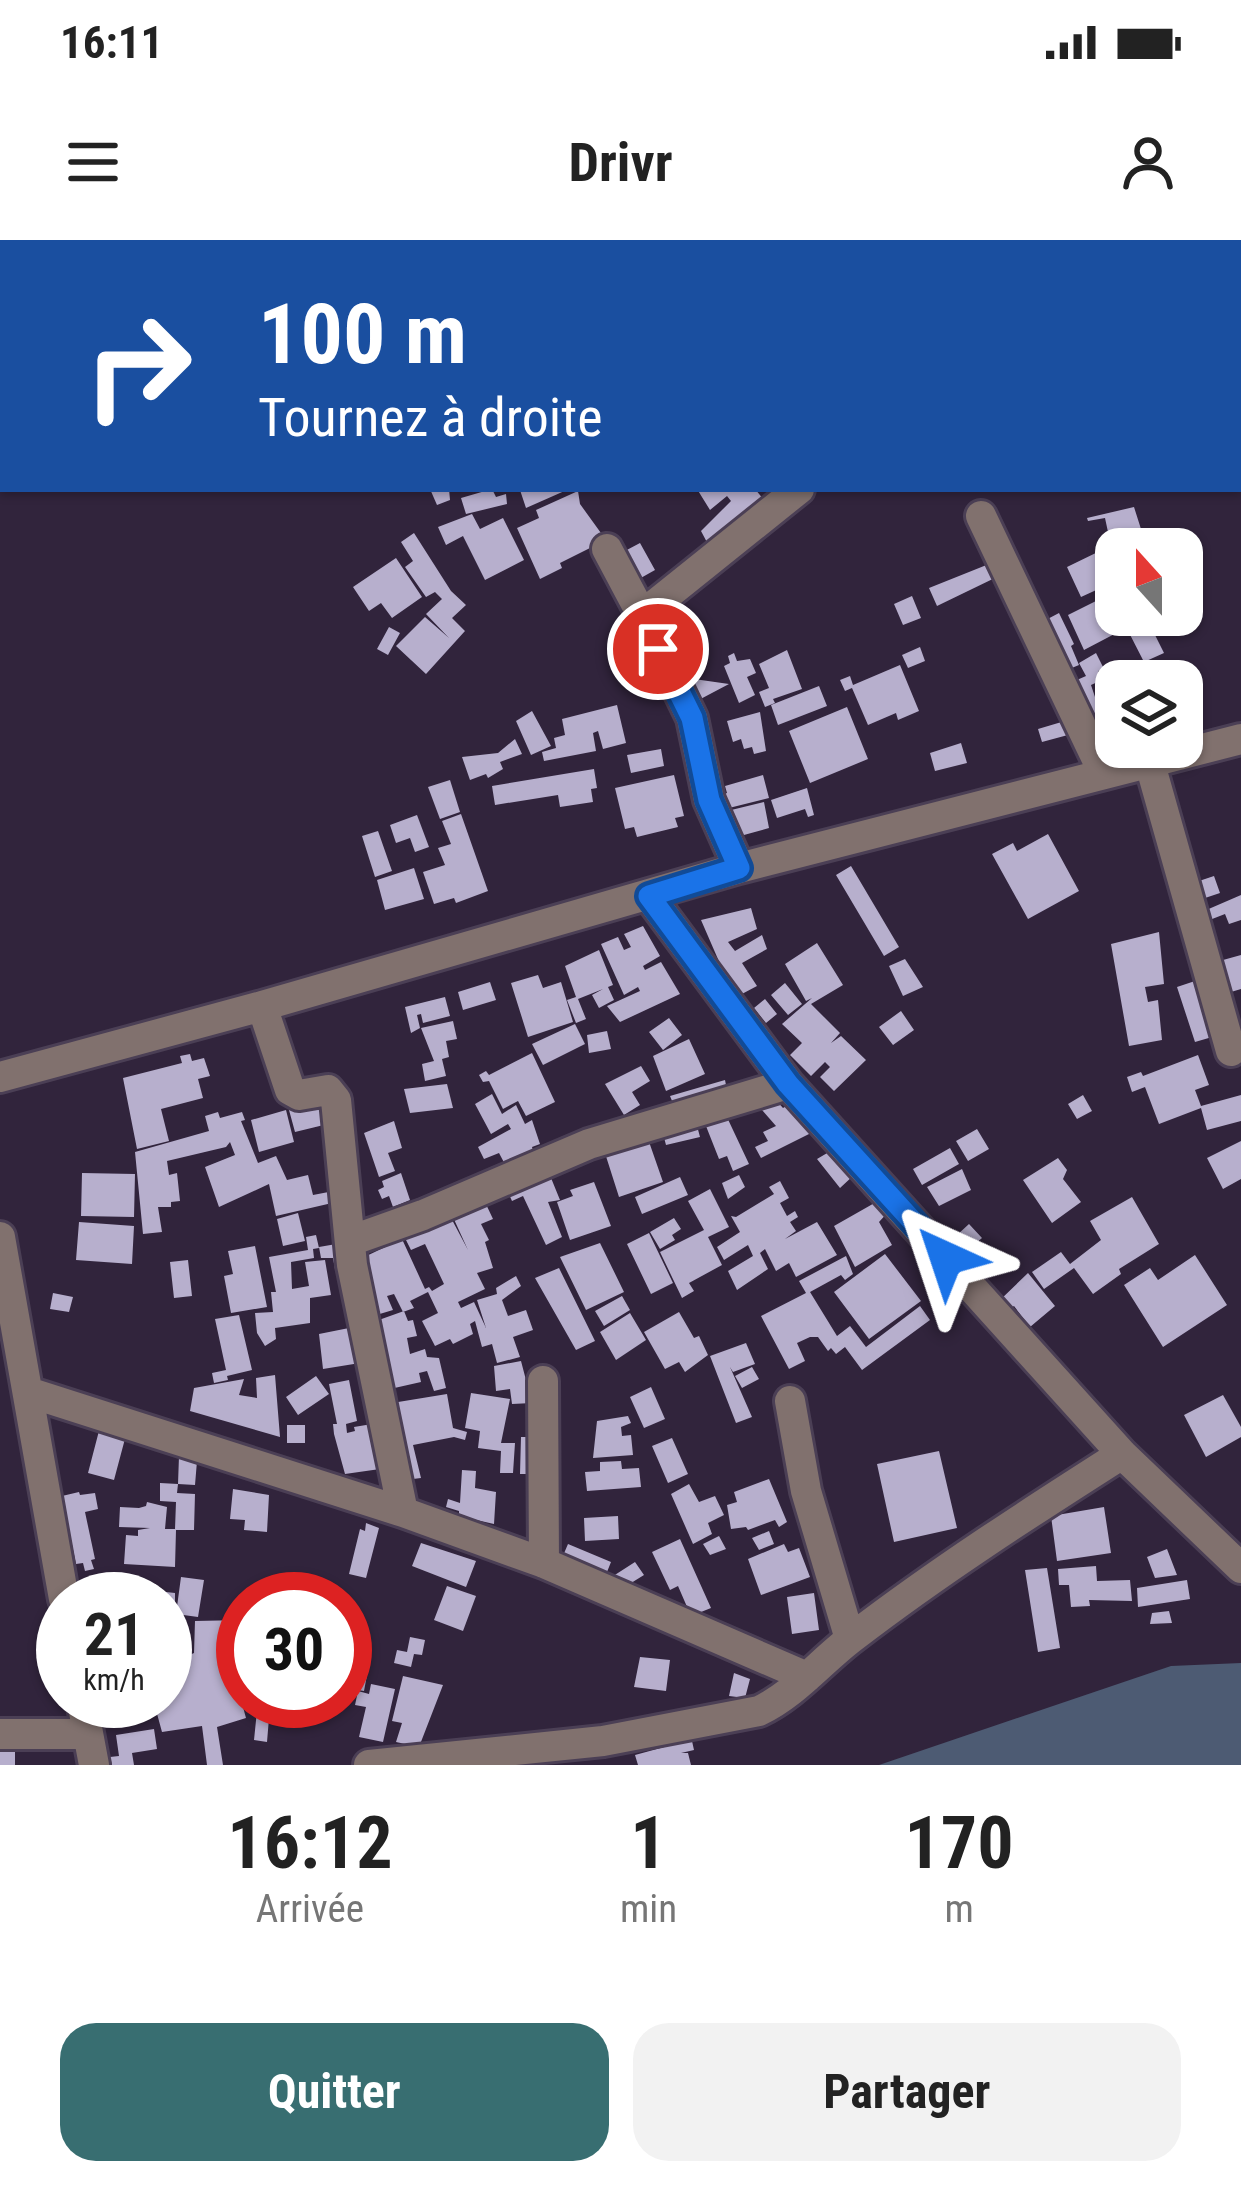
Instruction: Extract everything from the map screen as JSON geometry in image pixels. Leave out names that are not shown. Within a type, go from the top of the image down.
[{"type":"street","points":[[642,615],[795,492]]},
{"type":"street","points":[[981,516],[1104,774]]},
{"type":"street","points":[[607,549],[692,718],[709,800],[739,868]]},
{"type":"street","points":[[1203,749],[1241,739]]},
{"type":"street","points":[[0,1077],[739,868],[1132,768]]},
{"type":"street","points":[[1151,768],[1231,1051]]},
{"type":"street","points":[[649,896],[788,1084],[1122,1454],[1241,1568]]},
{"type":"street","points":[[262,1006],[290,1090],[299,1095],[334,1093],[350,1241],[403,1512]]},
{"type":"street","points":[[350,1241],[589,1144],[788,1084]]},
{"type":"street","points":[[0,1237],[59,1572]]},
{"type":"street","points":[[543,1382],[544,1563]]},
{"type":"street","points":[[28,1392],[403,1512],[544,1563],[807,1677]]},
{"type":"street","points":[[790,1401],[806,1491],[850,1639]]},
{"type":"street","points":[[369,1765],[603,1741],[759,1711],[774,1704],[850,1639],[1013,1523],[1122,1454]]},
{"type":"street","points":[[86,1728],[94,1765]]},
{"type":"street","points":[[0,1734],[87,1734]]},
{"type":"water","points":[[1241,1663],[1241,1765],[879,1765],[1171,1666]]},
{"type":"building","points":[[431,492],[449,492],[450,500],[437,505]]},
{"type":"building","points":[[494,492],[496,497],[506,494],[507,504],[466,514],[461,498]]},
{"type":"building","points":[[521,492],[562,492],[526,508]]},
{"type":"building","points":[[578,492],[580,504],[606,540],[560,563],[562,568],[540,579],[517,528],[539,518],[536,510]]},
{"type":"building","points":[[699,492],[757,492],[768,505],[710,548],[701,531],[731,501],[727,496],[710,510]]},
{"type":"building","points":[[1134,507],[1141,528],[1107,528],[1105,518],[1087,518]]},
{"type":"building","points":[[472,514],[480,529],[503,518],[524,560],[485,580],[463,536],[446,545],[438,527]]},
{"type":"building","points":[[414,533],[451,591],[466,605],[452,618],[465,631],[426,674],[396,646],[425,617],[449,638],[426,614],[442,599],[435,592],[426,597],[405,567],[413,561],[401,542]]},
{"type":"building","points":[[640,543],[655,570],[639,579],[623,552]]},
{"type":"building","points":[[1095,553],[1095,591],[1081,597],[1067,567]]},
{"type":"building","points":[[396,558],[422,597],[392,618],[381,603],[369,611],[353,587]]},
{"type":"building","points":[[994,562],[1001,575],[937,606],[929,588]]},
{"type":"building","points":[[912,596],[921,618],[903,625],[894,604]]},
{"type":"building","points":[[1095,602],[1095,636],[1111,636],[1084,650],[1068,615]]},
{"type":"building","points":[[1059,613],[1079,665],[1062,672],[1040,623]]},
{"type":"building","points":[[389,627],[400,633],[388,655],[377,649]]},
{"type":"building","points":[[1131,636],[1156,636],[1164,653],[1143,660]]},
{"type":"building","points":[[920,647],[925,661],[908,668],[902,655]]},
{"type":"building","points":[[787,650],[802,689],[773,699],[775,703],[765,707],[759,692],[769,688],[759,664]]},
{"type":"building","points":[[734,653],[737,661],[750,659],[756,673],[747,677],[755,695],[739,703],[724,666]]},
{"type":"building","points":[[1096,653],[1100,660],[1095,660],[1095,683],[1091,685],[1095,697],[1092,729],[1070,683],[1086,676],[1079,663]]},
{"type":"building","points":[[900,665],[919,711],[898,720],[896,713],[868,725],[852,688],[845,691],[840,680],[850,676],[853,685]]},
{"type":"building","points":[[680,677],[729,684],[693,703]]},
{"type":"building","points":[[819,686],[827,706],[778,725],[771,705]]},
{"type":"building","points":[[617,705],[626,743],[603,749],[598,731],[593,733],[596,751],[544,761],[542,752],[556,748],[554,738],[565,735],[562,719]]},
{"type":"building","points":[[847,707],[868,759],[810,783],[789,731]]},
{"type":"building","points":[[532,711],[551,746],[531,755],[516,721]]},
{"type":"building","points":[[760,712],[766,751],[754,754],[752,747],[744,749],[741,739],[733,742],[727,721]]},
{"type":"building","points":[[1075,718],[1079,732],[1042,742],[1038,729]]},
{"type":"building","points":[[515,739],[522,754],[500,762],[503,769],[488,778],[486,774],[470,780],[462,757],[498,753]]},
{"type":"building","points":[[961,743],[967,763],[935,771],[930,753]]},
{"type":"building","points":[[661,749],[664,766],[631,773],[627,755]]},
{"type":"building","points":[[594,769],[593,802],[560,807],[558,795],[495,805],[492,786]]},
{"type":"building","points":[[674,775],[684,816],[675,818],[678,827],[637,837],[634,827],[625,829],[615,788]]},
{"type":"building","points":[[763,775],[769,798],[725,809],[720,795],[727,793],[725,786]]},
{"type":"building","points":[[450,780],[460,812],[440,819],[428,787]]},
{"type":"building","points":[[807,788],[814,815],[808,817],[805,809],[777,818],[771,800]]},
{"type":"building","points":[[764,802],[769,828],[733,838],[723,812]]},
{"type":"building","points":[[461,814],[488,891],[456,903],[454,898],[434,904],[423,872],[445,865],[438,848],[451,844],[442,821]]},
{"type":"building","points":[[417,815],[429,847],[415,852],[410,838],[396,843],[390,825]]},
{"type":"building","points":[[378,831],[392,871],[375,877],[362,836]]},
{"type":"building","points":[[1048,834],[1079,891],[1028,919],[992,854],[1013,843],[1017,851]]},
{"type":"building","points":[[851,866],[899,947],[884,956],[836,875]]},
{"type":"building","points":[[414,868],[424,899],[385,910],[377,880]]},
{"type":"building","points":[[1214,876],[1220,893],[1205,898],[1199,881]]},
{"type":"building","points":[[1241,895],[1241,920],[1229,924],[1225,914],[1207,921],[1204,911]]},
{"type":"building","points":[[751,908],[757,929],[728,942],[735,951],[762,935],[767,949],[742,963],[757,986],[740,995],[724,973],[701,920]]},
{"type":"building","points":[[643,926],[660,956],[643,966],[645,970],[661,962],[680,994],[620,1022],[607,1006],[640,991],[638,987],[624,995],[601,944],[618,937],[624,950],[631,947],[624,934]]},
{"type":"building","points":[[1159,932],[1164,984],[1145,987],[1148,1002],[1158,1000],[1162,1040],[1129,1046],[1111,944]]},
{"type":"building","points":[[817,943],[843,985],[811,1004],[840,1033],[831,1043],[841,1036],[866,1060],[834,1091],[820,1077],[830,1067],[825,1062],[811,1076],[790,1055],[802,1043],[782,1024],[812,998],[806,1001],[785,964]]},
{"type":"building","points":[[599,950],[614,1000],[599,1008],[592,995],[603,989],[578,999],[586,1019],[576,1023],[567,1000],[576,997],[565,966]]},
{"type":"building","points":[[1241,955],[1241,989],[1231,992],[1223,960]]},
{"type":"building","points":[[905,959],[923,987],[903,996],[889,966]]},
{"type":"building","points":[[538,975],[543,988],[561,982],[573,1022],[528,1037],[511,983]]},
{"type":"building","points":[[1201,979],[1219,1035],[1195,1042],[1177,987]]},
{"type":"building","points":[[490,982],[496,1000],[463,1010],[458,992]]},
{"type":"building","points":[[785,983],[802,1004],[788,1015],[771,995]]},
{"type":"building","points":[[445,997],[450,1016],[423,1023],[421,1014],[417,1015],[420,1028],[411,1033],[405,1007]]},
{"type":"building","points":[[765,999],[777,1014],[766,1023],[754,1008]]},
{"type":"building","points":[[901,1011],[914,1030],[893,1045],[879,1027]]},
{"type":"building","points":[[669,1018],[682,1035],[663,1050],[649,1032]]},
{"type":"building","points":[[453,1021],[457,1039],[446,1041],[449,1057],[442,1059],[446,1076],[425,1081],[422,1064],[434,1061],[421,1028]]},
{"type":"building","points":[[575,1024],[585,1044],[543,1065],[532,1044]]},
{"type":"building","points":[[607,1031],[611,1049],[589,1053],[587,1035]]},
{"type":"building","points":[[689,1039],[705,1074],[666,1091],[653,1056]]},
{"type":"building","points":[[532,1053],[555,1102],[526,1116],[518,1101],[503,1109],[489,1081],[483,1082],[479,1075],[486,1071],[489,1075]]},
{"type":"building","points":[[190,1054],[192,1061],[204,1058],[210,1076],[198,1079],[203,1098],[161,1109],[169,1141],[137,1149],[123,1078],[182,1063],[180,1056]]},
{"type":"building","points":[[1198,1055],[1209,1085],[1195,1090],[1201,1106],[1241,1095],[1241,1121],[1207,1130],[1201,1108],[1159,1124],[1145,1087],[1132,1092],[1127,1077],[1141,1072],[1143,1076]]},
{"type":"building","points":[[641,1066],[650,1081],[632,1092],[640,1105],[624,1115],[605,1084]]},
{"type":"building","points":[[725,1080],[726,1085],[734,1083],[738,1096],[677,1113],[670,1096]]},
{"type":"building","points":[[447,1084],[453,1108],[410,1113],[404,1089]]},
{"type":"building","points":[[492,1094],[502,1114],[516,1105],[525,1124],[532,1120],[540,1144],[532,1147],[534,1154],[508,1170],[499,1153],[484,1159],[478,1147],[511,1129],[508,1124],[491,1134],[475,1104]]},
{"type":"building","points":[[1083,1095],[1092,1111],[1077,1119],[1068,1104]]},
{"type":"building","points":[[772,1096],[783,1108],[790,1104],[815,1131],[761,1158],[755,1147],[768,1141],[763,1132],[776,1126],[756,1103]]},
{"type":"building","points":[[327,1101],[332,1123],[295,1132],[289,1110]]},
{"type":"building","points":[[286,1110],[294,1142],[259,1152],[251,1120]]},
{"type":"building","points":[[218,1112],[220,1118],[242,1112],[245,1120],[241,1121],[258,1163],[276,1156],[287,1180],[308,1175],[313,1195],[344,1189],[345,1200],[276,1216],[269,1184],[219,1207],[205,1167],[235,1155],[230,1142],[226,1147],[167,1161],[169,1175],[177,1173],[180,1201],[158,1207],[162,1232],[143,1234],[135,1152],[209,1131],[205,1116]]},
{"type":"building","points":[[725,1113],[749,1164],[733,1171],[727,1156],[719,1159],[704,1121]]},
{"type":"building","points":[[394,1121],[402,1148],[388,1153],[395,1171],[379,1177],[364,1133]]},
{"type":"building","points":[[696,1122],[700,1137],[666,1145],[662,1130]]},
{"type":"building","points":[[977,1129],[989,1149],[968,1161],[956,1141]]},
{"type":"building","points":[[647,1136],[663,1182],[619,1197],[604,1150]]},
{"type":"building","points":[[1241,1141],[1241,1179],[1223,1189],[1207,1158]]},
{"type":"building","points":[[950,1148],[959,1164],[922,1185],[913,1169]]},
{"type":"building","points":[[834,1149],[854,1175],[840,1188],[817,1159]]},
{"type":"building","points":[[1058,1158],[1067,1170],[1063,1179],[1081,1202],[1052,1223],[1023,1180]]},
{"type":"building","points":[[962,1169],[971,1190],[939,1206],[927,1187]]},
{"type":"building","points":[[82,1173],[135,1174],[134,1217],[81,1216]]},
{"type":"building","points":[[401,1173],[410,1200],[393,1207],[389,1196],[382,1199],[378,1190],[384,1187],[382,1181]]},
{"type":"building","points":[[549,1173],[560,1200],[548,1202],[562,1237],[546,1245],[523,1196],[512,1201],[507,1190],[512,1188],[515,1194],[520,1191],[517,1186]]},
{"type":"building","points":[[739,1175],[745,1187],[728,1199],[722,1183]]},
{"type":"building","points":[[680,1177],[688,1195],[642,1214],[635,1197]]},
{"type":"building","points":[[780,1181],[789,1198],[780,1203],[787,1216],[795,1211],[798,1217],[790,1222],[796,1231],[785,1239],[817,1222],[837,1255],[796,1277],[789,1263],[776,1271],[765,1249],[760,1253],[768,1269],[737,1290],[728,1271],[753,1256],[748,1245],[724,1260],[717,1247],[740,1232],[731,1216],[774,1194],[769,1187]]},
{"type":"building","points":[[594,1182],[611,1226],[570,1240],[557,1202],[573,1196],[570,1190]]},
{"type":"building","points":[[710,1189],[729,1227],[708,1237],[722,1265],[689,1283],[694,1291],[682,1298],[660,1252],[704,1230],[688,1201]]},
{"type":"building","points":[[1132,1197],[1159,1244],[1119,1269],[1121,1274],[1093,1294],[1074,1268],[1044,1289],[1032,1272],[1061,1252],[1070,1264],[1101,1240],[1090,1221]]},
{"type":"building","points":[[484,1200],[493,1219],[481,1224],[493,1268],[477,1273],[485,1289],[458,1302],[461,1308],[474,1302],[486,1328],[477,1300],[497,1294],[496,1288],[516,1276],[521,1286],[502,1300],[508,1316],[526,1310],[533,1330],[513,1337],[520,1357],[497,1363],[492,1344],[482,1347],[475,1321],[470,1324],[473,1334],[435,1346],[422,1321],[438,1313],[428,1292],[410,1301],[414,1308],[403,1312],[394,1294],[387,1296],[393,1310],[373,1316],[358,1260],[402,1239],[425,1289],[432,1291],[444,1284],[425,1244],[411,1250],[405,1238],[450,1216],[468,1250],[452,1215]]},
{"type":"building","points":[[878,1201],[889,1211],[879,1222],[892,1245],[855,1267],[834,1226]]},
{"type":"building","points":[[298,1213],[305,1241],[283,1246],[277,1219]]},
{"type":"building","points":[[674,1218],[681,1229],[672,1235],[675,1240],[660,1249],[650,1232]]},
{"type":"building","points":[[79,1222],[134,1226],[132,1264],[76,1260]]},
{"type":"building","points":[[969,1224],[982,1238],[969,1249],[957,1235]]},
{"type":"building","points":[[649,1233],[673,1283],[651,1294],[627,1244]]},
{"type":"building","points":[[316,1235],[319,1248],[313,1249],[314,1258],[291,1262],[292,1289],[309,1286],[305,1262],[325,1260],[331,1295],[310,1298],[310,1323],[275,1328],[276,1339],[265,1346],[257,1333],[255,1313],[273,1312],[271,1292],[276,1292],[269,1257],[308,1250],[306,1237]]},
{"type":"building","points":[[342,1243],[345,1268],[335,1269],[333,1258],[321,1258],[319,1247]]},
{"type":"building","points":[[600,1243],[624,1292],[586,1310],[560,1257]]},
{"type":"building","points":[[255,1246],[267,1307],[231,1313],[224,1276],[233,1274],[228,1251]]},
{"type":"building","points":[[885,1254],[921,1301],[869,1339],[834,1292]]},
{"type":"building","points":[[1195,1255],[1227,1305],[1163,1347],[1124,1285],[1150,1268],[1158,1280]]},
{"type":"building","points":[[846,1256],[853,1274],[845,1280],[841,1275],[810,1292],[837,1336],[850,1326],[866,1347],[920,1306],[930,1320],[862,1370],[845,1347],[836,1354],[818,1337],[797,1343],[805,1361],[789,1369],[761,1316],[806,1293],[799,1281]]},
{"type":"building","points":[[188,1260],[192,1296],[174,1298],[170,1262]]},
{"type":"building","points":[[559,1268],[595,1341],[576,1350],[535,1278]]},
{"type":"building","points":[[1028,1273],[1055,1306],[1030,1327],[1014,1306],[1006,1311],[998,1302]]},
{"type":"building","points":[[53,1293],[73,1297],[69,1312],[50,1309]]},
{"type":"building","points":[[622,1296],[630,1310],[604,1326],[595,1311]]},
{"type":"building","points":[[404,1311],[408,1321],[413,1320],[417,1336],[407,1338],[410,1354],[425,1349],[427,1357],[439,1358],[446,1388],[434,1391],[427,1371],[419,1373],[421,1382],[390,1389],[376,1321]]},
{"type":"building","points":[[679,1312],[708,1355],[685,1372],[679,1362],[665,1369],[644,1332]]},
{"type":"building","points":[[630,1313],[646,1340],[616,1360],[600,1332]]},
{"type":"building","points":[[239,1315],[252,1370],[214,1383],[212,1373],[226,1370],[215,1319]]},
{"type":"building","points":[[354,1327],[360,1363],[323,1369],[319,1334]]},
{"type":"building","points":[[746,1343],[755,1364],[733,1372],[730,1367],[752,1417],[736,1423],[710,1356]]},
{"type":"building","points":[[521,1361],[532,1403],[512,1404],[510,1389],[496,1391],[494,1366]]},
{"type":"building","points":[[752,1367],[759,1379],[742,1388],[735,1376]]},
{"type":"building","points":[[275,1375],[280,1437],[190,1411],[194,1388],[244,1379],[239,1395],[257,1398],[256,1378]]},
{"type":"building","points":[[316,1376],[329,1394],[298,1415],[286,1397]]},
{"type":"building","points":[[349,1380],[357,1421],[346,1424],[347,1433],[378,1423],[387,1468],[345,1474],[334,1434],[333,1424],[337,1424],[329,1384]]},
{"type":"building","points":[[651,1387],[665,1419],[644,1428],[630,1397]]},
{"type":"building","points":[[471,1393],[510,1399],[501,1443],[515,1443],[513,1473],[500,1473],[501,1451],[478,1448],[480,1431],[465,1428]]},
{"type":"building","points":[[447,1394],[453,1428],[467,1432],[465,1440],[454,1437],[413,1445],[421,1478],[405,1480],[392,1403]]},
{"type":"building","points":[[1223,1395],[1241,1427],[1241,1437],[1206,1457],[1184,1415]]},
{"type":"building","points":[[628,1416],[631,1423],[621,1427],[622,1436],[631,1435],[633,1455],[593,1458],[597,1421]]},
{"type":"building","points":[[287,1425],[305,1425],[305,1443],[287,1443]]},
{"type":"building","points":[[100,1427],[126,1435],[114,1480],[88,1473]]},
{"type":"building","points":[[521,1437],[538,1437],[538,1474],[520,1474]]},
{"type":"building","points":[[672,1438],[688,1474],[668,1483],[652,1446]]},
{"type":"building","points":[[939,1451],[957,1528],[894,1542],[877,1464]]},
{"type":"building","points":[[179,1456],[197,1461],[195,1485],[178,1484]]},
{"type":"building","points":[[621,1461],[622,1469],[639,1468],[641,1487],[587,1491],[585,1472],[600,1471],[600,1462]]},
{"type":"building","points":[[462,1470],[476,1471],[475,1488],[496,1492],[494,1524],[459,1516],[459,1511],[446,1507],[448,1499],[460,1503]]},
{"type":"building","points":[[769,1479],[787,1522],[779,1527],[775,1520],[748,1530],[731,1529],[727,1505],[737,1502],[734,1492]]},
{"type":"building","points":[[160,1483],[178,1484],[177,1493],[195,1494],[194,1530],[176,1530],[175,1567],[124,1564],[126,1535],[138,1536],[138,1530],[150,1528],[119,1527],[120,1507],[139,1508],[147,1502],[167,1507],[165,1529],[175,1529],[176,1502],[160,1501]]},
{"type":"building","points":[[689,1484],[699,1502],[715,1496],[724,1515],[708,1523],[712,1534],[693,1544],[671,1494]]},
{"type":"building","points":[[233,1489],[269,1495],[267,1532],[244,1530],[245,1520],[230,1519]]},
{"type":"building","points":[[95,1493],[98,1509],[85,1512],[95,1559],[91,1560],[94,1569],[85,1571],[83,1563],[76,1564],[62,1496]]},
{"type":"building","points":[[1104,1507],[1111,1553],[1057,1561],[1051,1516]]},
{"type":"building","points":[[618,1516],[619,1539],[585,1541],[584,1518]]},
{"type":"building","points":[[366,1523],[379,1528],[368,1572],[349,1572],[360,1529],[365,1531]]},
{"type":"building","points":[[769,1531],[774,1544],[759,1550],[752,1538]]},
{"type":"building","points":[[719,1536],[726,1549],[710,1555],[703,1544]]},
{"type":"building","points":[[680,1539],[711,1608],[691,1616],[678,1586],[670,1590],[652,1552]]},
{"type":"building","points":[[421,1543],[476,1561],[466,1587],[412,1566]]},
{"type":"building","points":[[568,1544],[611,1562],[605,1577],[562,1558]]},
{"type":"building","points":[[784,1544],[788,1552],[799,1548],[810,1577],[761,1595],[748,1559]]},
{"type":"building","points":[[1167,1549],[1177,1575],[1155,1578],[1147,1557]]},
{"type":"building","points":[[635,1562],[644,1575],[623,1588],[607,1580]]},
{"type":"building","points":[[1096,1566],[1097,1581],[1130,1580],[1132,1601],[1089,1600],[1090,1606],[1071,1607],[1069,1585],[1059,1585],[1058,1569]]},
{"type":"building","points":[[1047,1568],[1060,1648],[1038,1652],[1025,1570]]},
{"type":"building","points":[[192,1578],[204,1580],[198,1617],[192,1616]]},
{"type":"building","points":[[1187,1580],[1190,1599],[1138,1607],[1137,1588]]},
{"type":"building","points":[[447,1586],[476,1596],[463,1631],[434,1620]]},
{"type":"building","points":[[814,1593],[819,1630],[792,1634],[787,1597]]},
{"type":"building","points":[[1169,1611],[1172,1623],[1150,1624],[1152,1613]]},
{"type":"building","points":[[195,1621],[216,1621],[216,1728],[223,1765],[207,1765],[202,1726],[192,1728]]},
{"type":"building","points":[[410,1637],[425,1640],[422,1655],[414,1654],[411,1667],[394,1663],[397,1650],[407,1652]]},
{"type":"building","points":[[640,1657],[670,1660],[666,1691],[634,1687]]},
{"type":"building","points":[[734,1673],[750,1679],[745,1698],[729,1696]]},
{"type":"building","points":[[403,1676],[443,1685],[419,1747],[396,1742],[402,1723],[392,1721]]},
{"type":"building","points":[[372,1684],[395,1689],[383,1742],[359,1737],[361,1728],[372,1728]]},
{"type":"building","points":[[255,1728],[268,1728],[267,1742],[254,1740]]},
{"type":"building","points":[[154,1729],[157,1749],[132,1753],[134,1765],[112,1765],[110,1757],[119,1756],[116,1735]]},
{"type":"building","points":[[678,1739],[680,1744],[692,1741],[694,1750],[681,1753],[688,1753],[691,1765],[638,1765],[635,1755]]},
{"type":"building","points":[[0,1746],[15,1746],[15,1765],[0,1765]]},
{"type":"route","points":[[658,649],[692,718],[709,800],[739,868],[649,896],[788,1084],[946,1258]]}]
